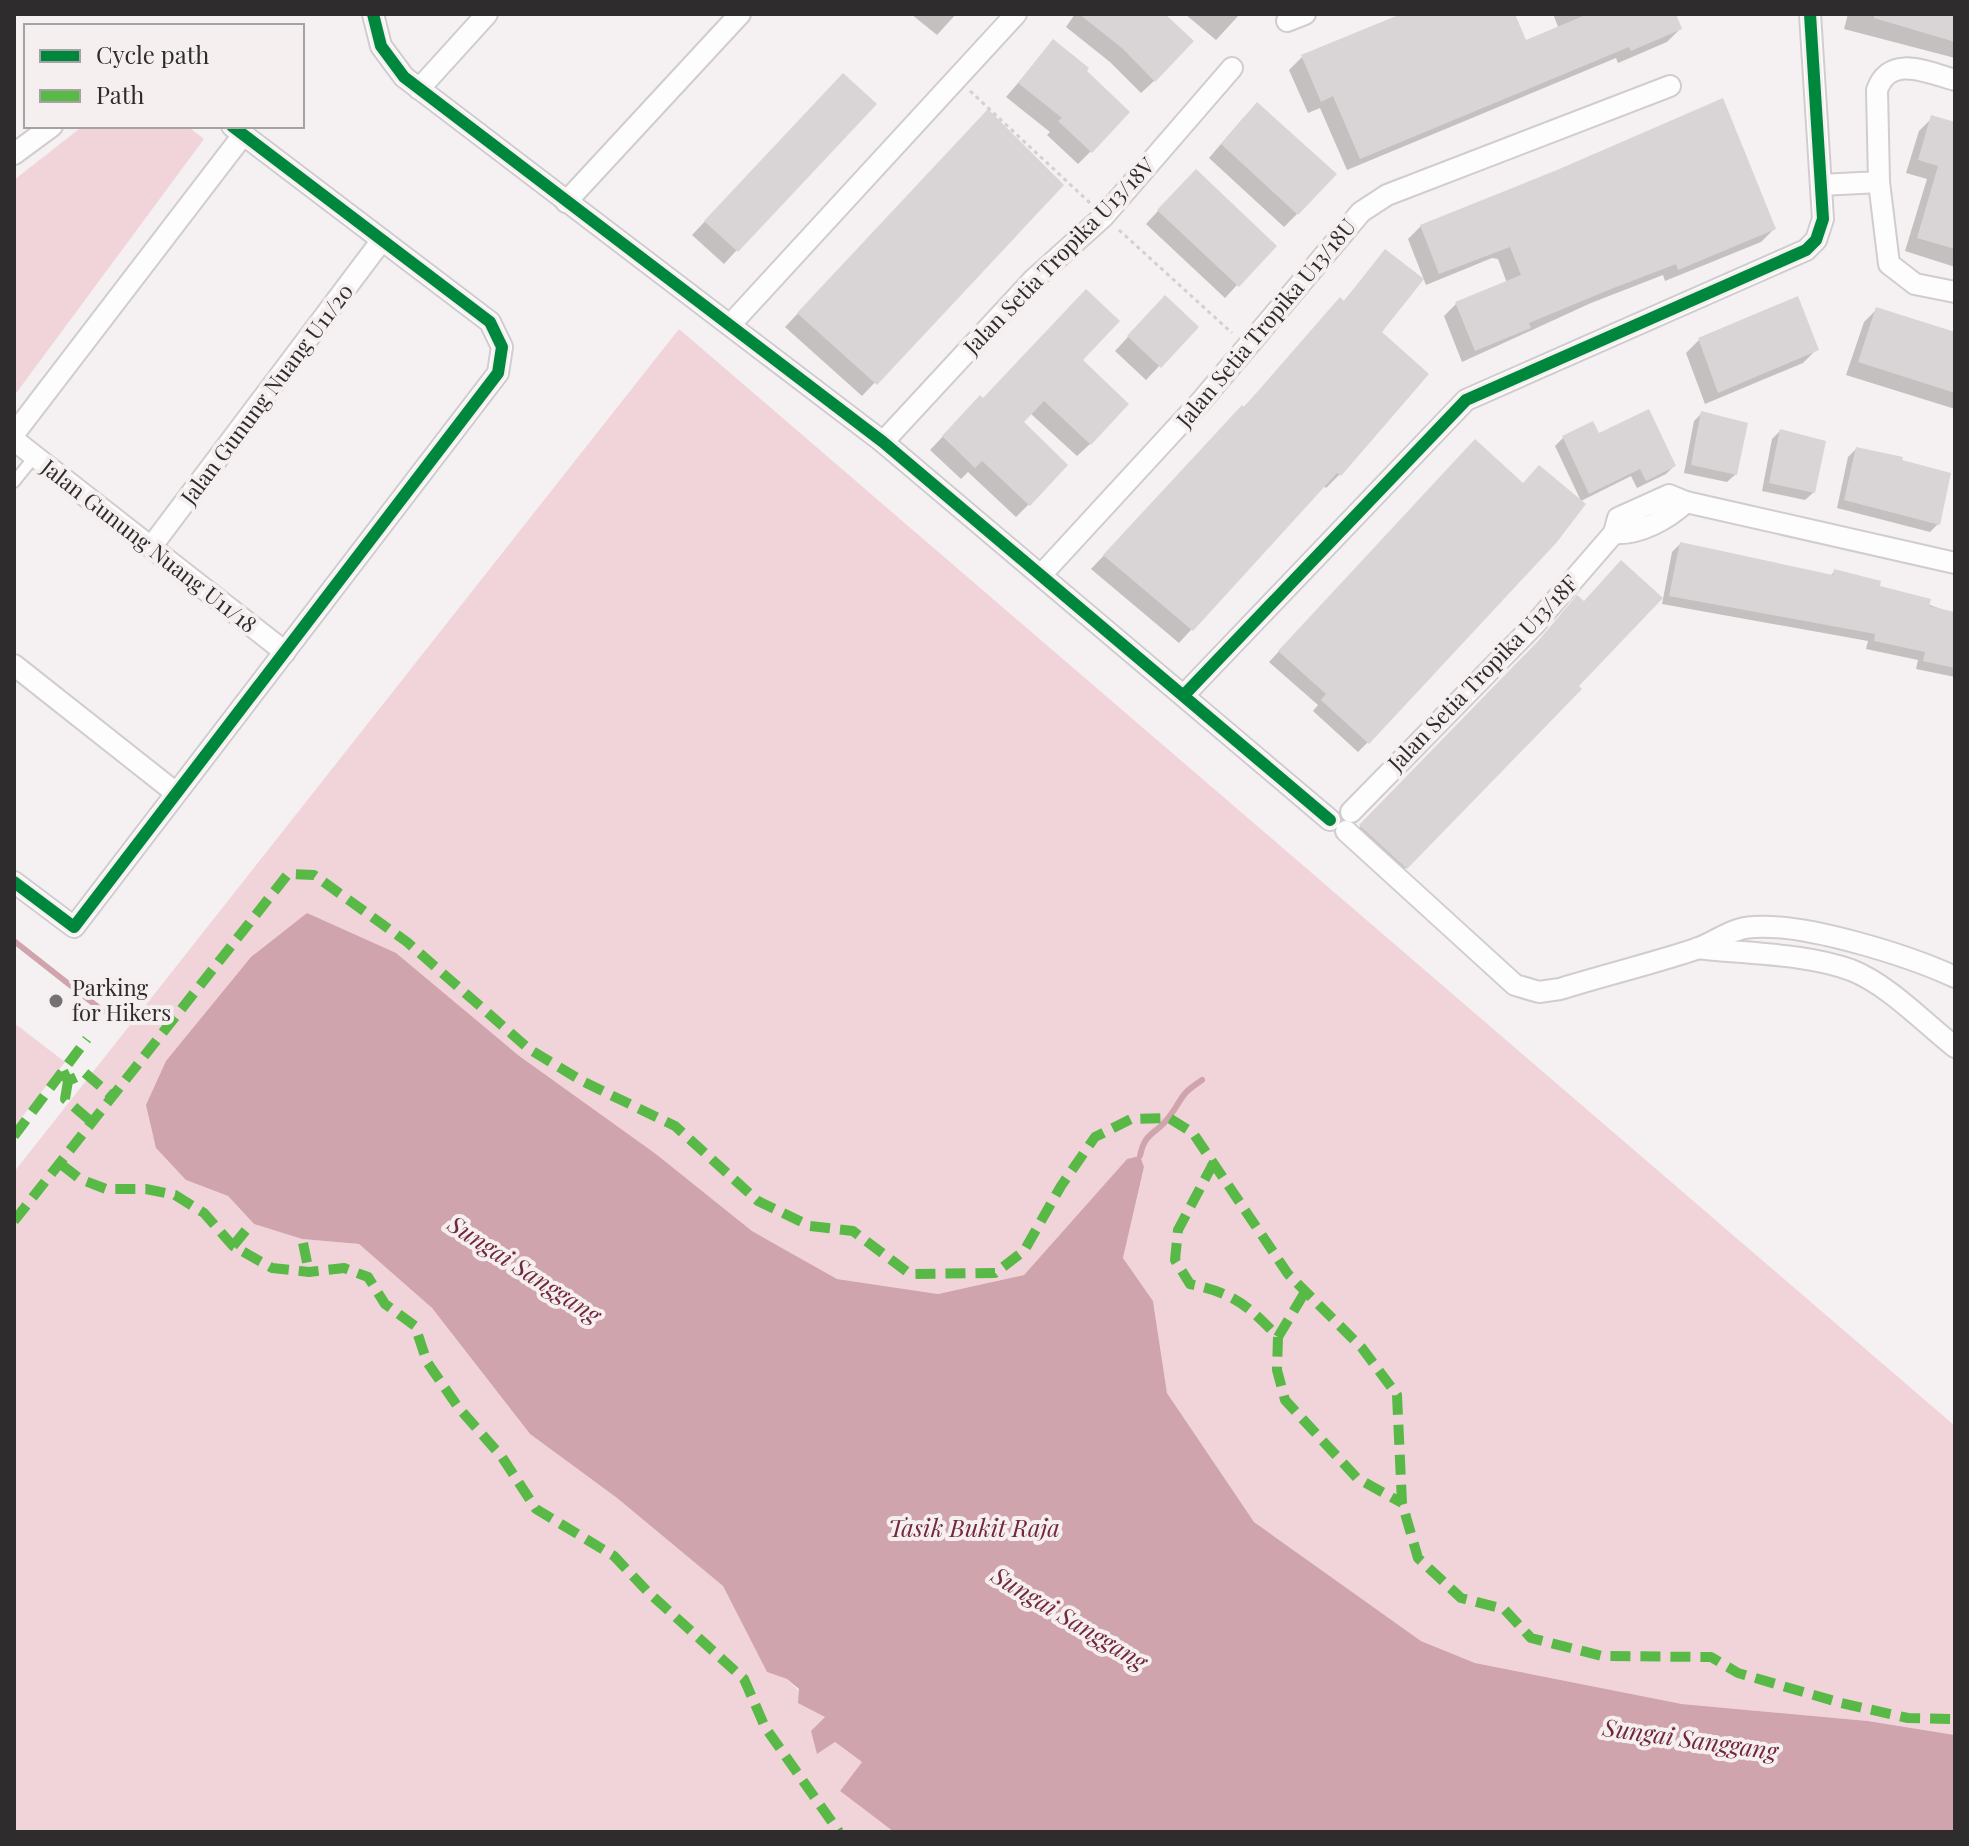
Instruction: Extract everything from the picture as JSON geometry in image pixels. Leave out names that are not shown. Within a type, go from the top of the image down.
[{"type":"street","points":[[373,14],[381,46],[404,77],[883,442],[1342,821],[1515,985],[1539,992],[1560,989],[1698,948],[1729,932],[1752,927],[1778,927],[1915,959],[1955,977]]},
{"type":"street","points":[[419,89],[487,14]]},
{"type":"street","points":[[566,202],[740,14]]},
{"type":"street","points":[[730,325],[1016,14]]},
{"type":"street","points":[[1185,694],[1466,400],[1806,250],[1816,240],[1823,219],[1810,14]]},
{"type":"street","points":[[1955,80],[1909,67],[1894,68],[1881,77],[1877,90],[1879,182],[1889,264],[1915,284],[1955,292]]},
{"type":"street","name":"Jalan Setia Tropika U13/18V","points":[[883,442],[1033,280],[1104,216],[1232,68]]},
{"type":"street","name":"Jalan Setia Tropika U13/18U","points":[[1042,574],[1247,347],[1361,212],[1387,195],[1670,86]]},
{"type":"street","points":[[14,154],[49,128]]},
{"type":"street","points":[[14,437],[237,130],[490,322],[502,347],[498,373],[74,927],[14,882]]},
{"type":"street","points":[[1821,185],[1879,182]]},
{"type":"street","name":"Jalan Gunung Nuang U11/20","points":[[151,547],[382,240]]},
{"type":"street","name":"Jalan Gunung Nuang U11/18","points":[[14,437],[285,652]]},
{"type":"street","name":"Jalan Setia Tropika U13/18F","points":[[1342,821],[1536,623],[1614,533],[1627,534],[1673,514],[1686,502],[1955,563]]},
{"type":"street","points":[[14,665],[176,793]]},
{"type":"street","points":[[1698,948],[1819,962],[1853,971],[1891,995],[1955,1047]]},
{"type":"lane","points":[[14,482],[35,456]]},
{"type":"path","points":[[958,80],[1247,347]]},
{"type":"shaded area","points":[[80,128],[190,128],[204,139],[14,396],[14,180]]},
{"type":"shaded area","points":[[679,329],[1955,1426],[1955,1735],[1868,1721],[1682,1704],[1475,1663],[1421,1641],[1254,1522],[1167,1393],[1153,1301],[1123,1258],[1144,1167],[1127,1159],[1024,1275],[938,1294],[837,1279],[752,1231],[656,1154],[518,1055],[343,932],[307,913],[186,1180],[228,1196],[254,1224],[302,1239],[359,1244],[432,1308],[530,1434],[617,1498],[723,1586],[767,1672],[787,1679],[825,1717],[817,1754],[835,1742],[862,1762],[840,1791],[894,1832],[14,1832],[14,1172]]},
{"type":"shaded area","points":[[14,1023],[65,1062],[14,1127]]},
{"type":"water","name":"Tasik Bukit Raja","points":[[307,913],[396,953],[518,1055],[656,1154],[752,1231],[837,1279],[938,1294],[1024,1275],[1127,1159],[1140,1156],[1144,1167],[1123,1258],[1153,1301],[1167,1393],[1254,1522],[1421,1641],[1475,1663],[1682,1704],[1868,1721],[1955,1735],[1955,1832],[894,1832],[840,1791],[862,1762],[835,1742],[817,1754],[811,1731],[825,1717],[798,1703],[799,1689],[787,1679],[767,1672],[723,1586],[617,1498],[530,1434],[432,1308],[359,1244],[302,1239],[254,1224],[228,1196],[186,1180],[156,1148],[146,1105],[166,1061],[251,957]]},
{"type":"building","points":[[1079,14],[1165,14],[1194,41],[1155,82],[1123,49]]},
{"type":"building","points":[[1401,14],[1515,14],[1526,40],[1588,14],[1676,14],[1682,29],[1631,51],[1629,47],[1360,159],[1333,96],[1321,102],[1301,55]]},
{"type":"building","points":[[1874,14],[1955,14],[1955,42],[1874,18]]},
{"type":"building","points":[[1053,39],[1089,68],[1087,71],[1130,112],[1092,153],[1058,121],[1062,118],[1018,83]]},
{"type":"building","points":[[843,73],[877,104],[738,252],[704,221]]},
{"type":"building","points":[[1723,98],[1776,229],[1678,270],[1676,264],[1606,291],[1529,323],[1531,328],[1475,351],[1455,302],[1521,275],[1510,247],[1439,274],[1420,225]]},
{"type":"building","points":[[1257,102],[1337,174],[1298,215],[1221,144]]},
{"type":"building","points":[[988,109],[1064,185],[877,385],[797,313]]},
{"type":"building","points":[[1931,115],[1955,122],[1955,249],[1917,238],[1938,166],[1918,160]]},
{"type":"building","points":[[1196,169],[1277,246],[1239,287],[1157,210]]},
{"type":"building","points":[[1385,249],[1424,279],[1382,332],[1429,374],[1341,476],[1337,473],[1193,631],[1103,555],[1242,405],[1244,407],[1340,297],[1344,301]]},
{"type":"building","points":[[1086,289],[1120,321],[1083,360],[1129,404],[1091,445],[1044,401],[1024,422],[1068,465],[1030,506],[982,461],[975,468],[942,436],[980,395],[983,398]]},
{"type":"building","points":[[1165,295],[1199,327],[1161,368],[1127,336]]},
{"type":"building","points":[[1798,296],[1819,350],[1718,393],[1698,338]]},
{"type":"building","points":[[1876,307],[1955,332],[1955,393],[1858,362]]},
{"type":"building","points":[[1649,409],[1676,466],[1646,481],[1640,469],[1589,494],[1562,436],[1593,421],[1599,433]]},
{"type":"building","points":[[1701,411],[1748,423],[1737,475],[1691,465]]},
{"type":"building","points":[[1780,429],[1826,441],[1815,493],[1769,483]]},
{"type":"building","points":[[1475,439],[1523,483],[1539,465],[1586,504],[1557,542],[1369,744],[1321,700],[1326,694],[1278,651]]},
{"type":"building","points":[[1856,447],[1903,457],[1902,460],[1951,473],[1940,525],[1844,500]]},
{"type":"building","points":[[1680,542],[1833,575],[1834,569],[1881,581],[1880,586],[1931,599],[1929,606],[1955,612],[1955,668],[1923,661],[1925,652],[1874,641],[1875,634],[1669,596]]},
{"type":"building","points":[[1621,560],[1663,598],[1579,686],[1582,689],[1407,869],[1359,825],[1538,641],[1577,595],[1584,601]]},
{"type":"waterway","name":"Sungai Sanggang","points":[[14,941],[103,1011]]},
{"type":"waterway","points":[[1140,1156],[1148,1137],[1164,1123],[1185,1094],[1202,1080]]},
{"type":"marked path","points":[[14,1221],[288,874],[314,875],[407,942],[529,1049],[582,1081],[675,1126],[758,1201],[810,1226],[853,1231],[910,1274],[995,1273],[1024,1251],[1061,1186],[1095,1137],[1131,1119],[1169,1118],[1193,1133],[1288,1274],[1362,1348],[1397,1395],[1402,1503],[1418,1558],[1461,1598],[1504,1609],[1531,1638],[1602,1656],[1711,1657],[1738,1673],[1841,1703],[1908,1718],[1955,1719]]},
{"type":"marked path","points":[[14,1136],[87,1039]]},
{"type":"marked path","points":[[63,1071],[68,1081],[85,1073],[114,1098]]},
{"type":"marked path","points":[[68,1081],[65,1099],[94,1124]]},
{"type":"marked path","points":[[1214,1162],[1178,1230],[1175,1260],[1190,1284],[1239,1302],[1278,1337],[1277,1370],[1285,1400],[1357,1478],[1402,1503]]},
{"type":"marked path","points":[[62,1165],[80,1179],[106,1189],[146,1189],[175,1195],[204,1213],[233,1246],[272,1268],[309,1272],[344,1268],[368,1277],[385,1304],[415,1326],[427,1362],[458,1407],[502,1457],[536,1509],[614,1556],[648,1592],[744,1679],[765,1727],[839,1832]]},
{"type":"marked path","points":[[233,1246],[251,1224]]},
{"type":"marked path","points":[[303,1243],[309,1272]]},
{"type":"marked path","points":[[1278,1337],[1305,1292]]},
{"type":"cycle path","points":[[373,14],[381,46],[404,77],[883,442],[1330,820]]},
{"type":"cycle path","points":[[1185,694],[1466,400],[1806,250],[1816,240],[1823,219],[1810,14]]},
{"type":"cycle path","points":[[14,882],[74,927],[498,373],[502,347],[490,322],[235,128]]},
{"type":"place","name":"Parking for Hikers","points":[[56,1001]]}]
